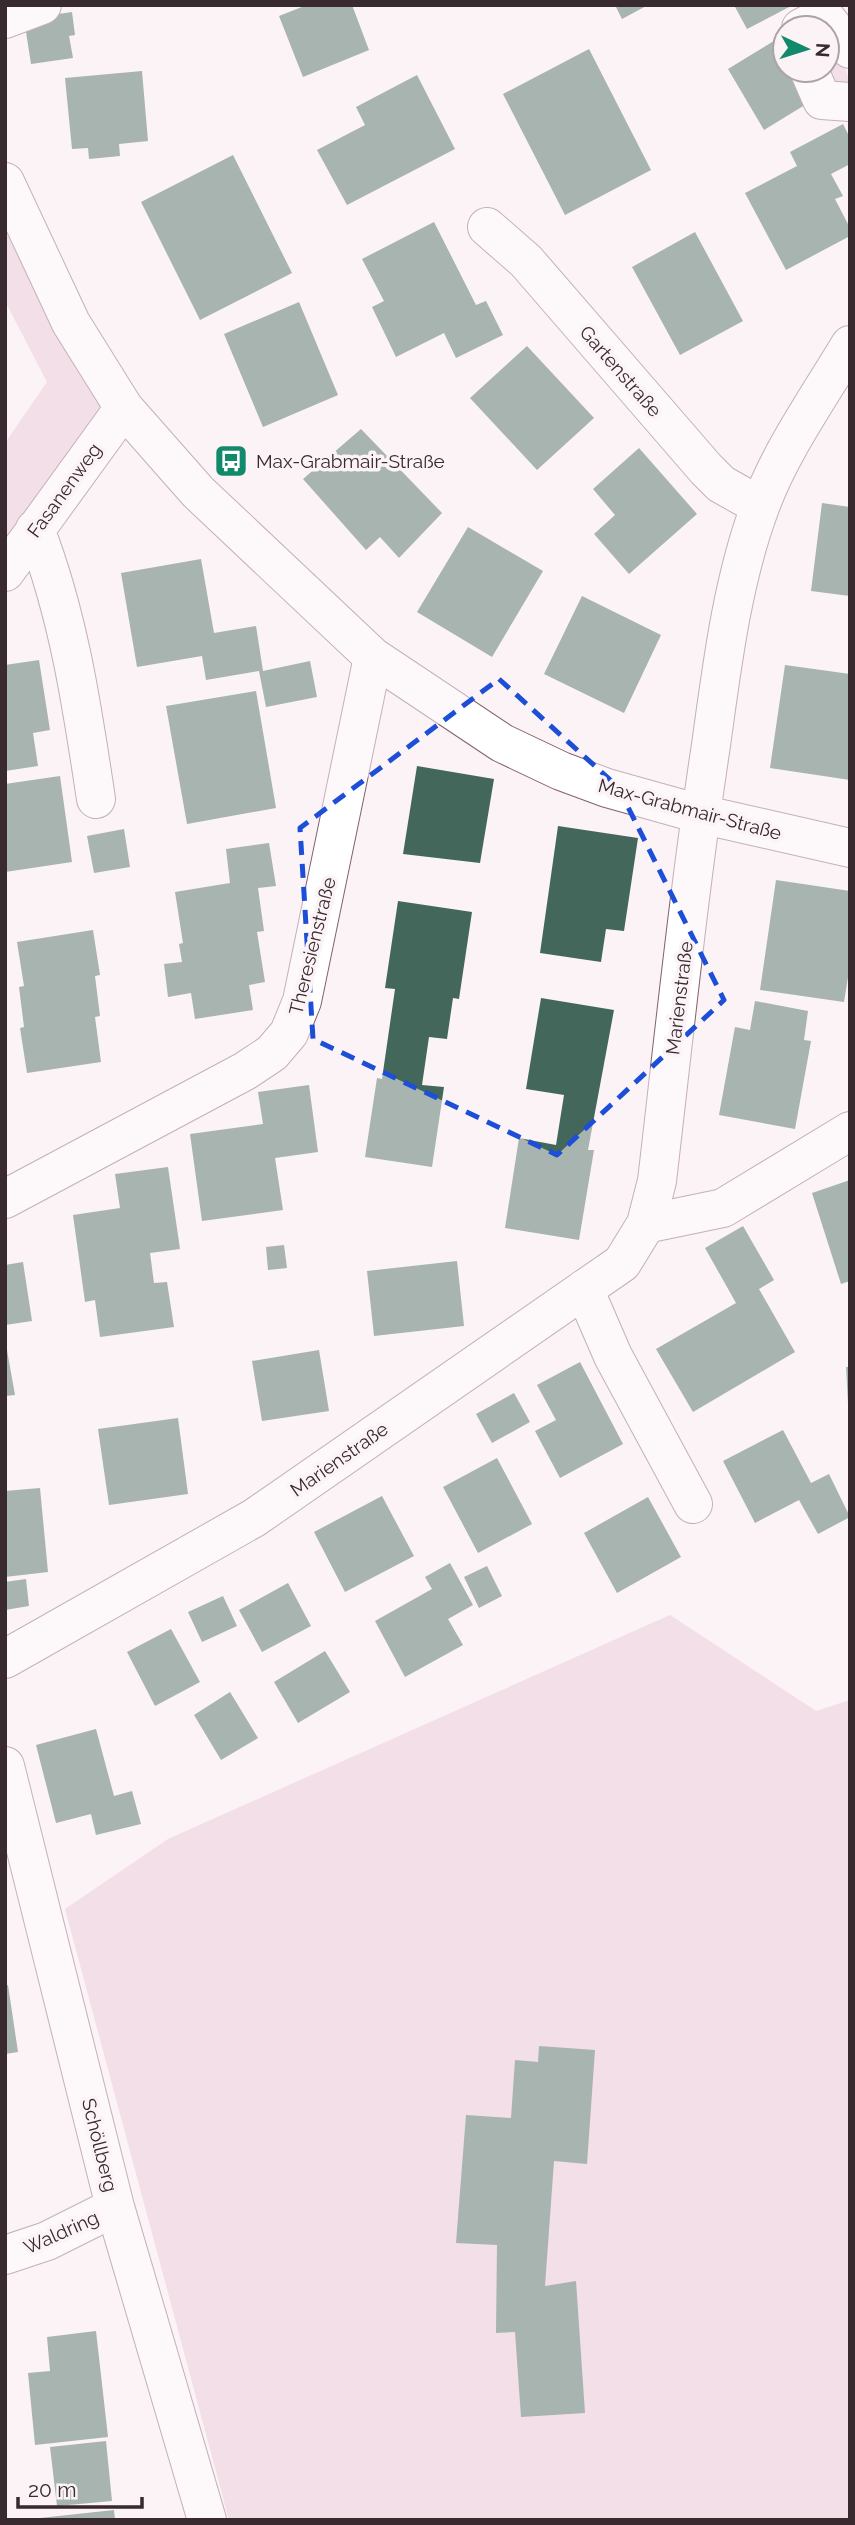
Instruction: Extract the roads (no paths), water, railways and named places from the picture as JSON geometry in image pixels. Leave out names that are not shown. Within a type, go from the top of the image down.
[{"type":"street","points":[[5,19],[42,5]]},
{"type":"street","points":[[815,84],[822,100],[850,102]]},
{"type":"street","name":"Max-Grabmair-Straße","points":[[5,182],[71,323],[124,408],[207,500],[373,657],[502,743],[561,771],[607,788],[700,814],[850,848]]},
{"type":"street","name":"Gartenstraße","points":[[487,227],[526,261],[706,469],[721,484],[760,506]]},
{"type":"street","points":[[700,814],[723,662],[738,587],[760,506],[781,463],[850,345]]},
{"type":"street","name":"Fasanenweg","points":[[5,572],[124,408]]},
{"type":"street","points":[[35,529],[53,574],[69,631],[96,799]]},
{"type":"street","name":"Theresienstraße","points":[[5,1199],[245,1071],[272,1053],[289,1033],[302,1001],[314,950],[373,657]]},
{"type":"street","name":"Marienstraße","points":[[5,1659],[254,1518],[622,1263],[646,1224],[657,1181],[700,814]]},
{"type":"street","points":[[646,1224],[723,1208],[850,1131]]},
{"type":"street","points":[[584,1289],[613,1356],[693,1504]]},
{"type":"street","name":"Schöllberg","points":[[5,1766],[116,2207],[207,2520]]},
{"type":"street","name":"Waldring","points":[[5,2255],[47,2241],[116,2207]]},
{"type":"place","name":"Max-Grabmair-Straße","points":[[231,461]]}]
